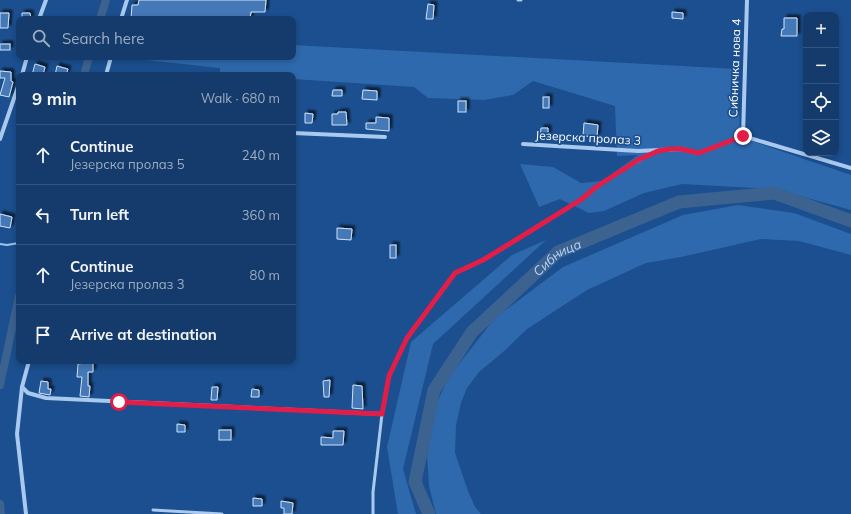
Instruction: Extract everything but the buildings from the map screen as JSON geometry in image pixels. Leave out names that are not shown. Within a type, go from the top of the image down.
[{"type":"street","points":[[40,16],[46,0]]},
{"type":"street","points":[[122,16],[127,0]]},
{"type":"street","name":"Сибничка нова 4","points":[[743,136],[747,0]]},
{"type":"street","points":[[23,72],[26,60]]},
{"type":"street","points":[[107,72],[110,60]]},
{"type":"street","points":[[0,139],[16,93]]},
{"type":"street","points":[[296,133],[385,137]]},
{"type":"street","points":[[743,136],[851,168]]},
{"type":"street","name":"Језерска пролаз 3","points":[[523,144],[658,151],[681,149],[699,153],[743,136]]},
{"type":"street","points":[[26,514],[17,434],[22,387],[28,364]]},
{"type":"street","points":[[22,387],[28,393],[46,398],[382,414]]},
{"type":"lane","points":[[373,514],[373,492],[382,414],[389,376],[407,338],[455,273],[483,260],[582,199],[596,187],[638,160],[658,151]]},
{"type":"lane","points":[[153,510],[222,514]]},
{"type":"shaded area","points":[[296,45],[737,69],[740,130],[749,140],[851,175],[851,210],[775,189],[682,184],[644,193],[604,211],[589,213],[560,199],[539,207],[520,164],[553,167],[581,183],[602,181],[638,155],[617,156],[615,106],[533,81],[513,95],[484,100],[428,98],[414,87],[296,79],[296,72],[220,72],[220,68],[146,60],[296,60]]},
{"type":"shaded area","points":[[738,205],[794,213],[851,234],[851,255],[799,241],[761,239],[681,257],[646,263],[587,290],[527,329],[479,372],[467,388],[461,403],[456,425],[455,453],[468,491],[475,507],[481,514],[436,514],[429,486],[427,455],[437,403],[448,378],[495,318],[563,267],[683,215]]},
{"type":"shaded area","points":[[546,240],[433,344],[403,469],[416,514],[398,514],[387,447],[411,342],[512,255]]},
{"type":"waterway","points":[[101,16],[106,0]]},
{"type":"waterway","points":[[85,72],[88,60]]},
{"type":"waterway","name":"Сибница","points":[[429,514],[415,482],[434,390],[472,332],[558,252],[679,202],[774,193],[851,221]]},
{"type":"waterway","points":[[0,244],[7,245],[16,244]]},
{"type":"waterway","points":[[0,385],[16,310]]},
{"type":"waterway","points":[[0,504],[1,514]]},
{"type":"route","points":[[119,402],[382,414],[389,376],[407,338],[426,309],[455,273],[483,260],[532,230],[582,199],[596,187],[638,160],[658,151],[670,149],[681,149],[699,153],[743,136]]}]
